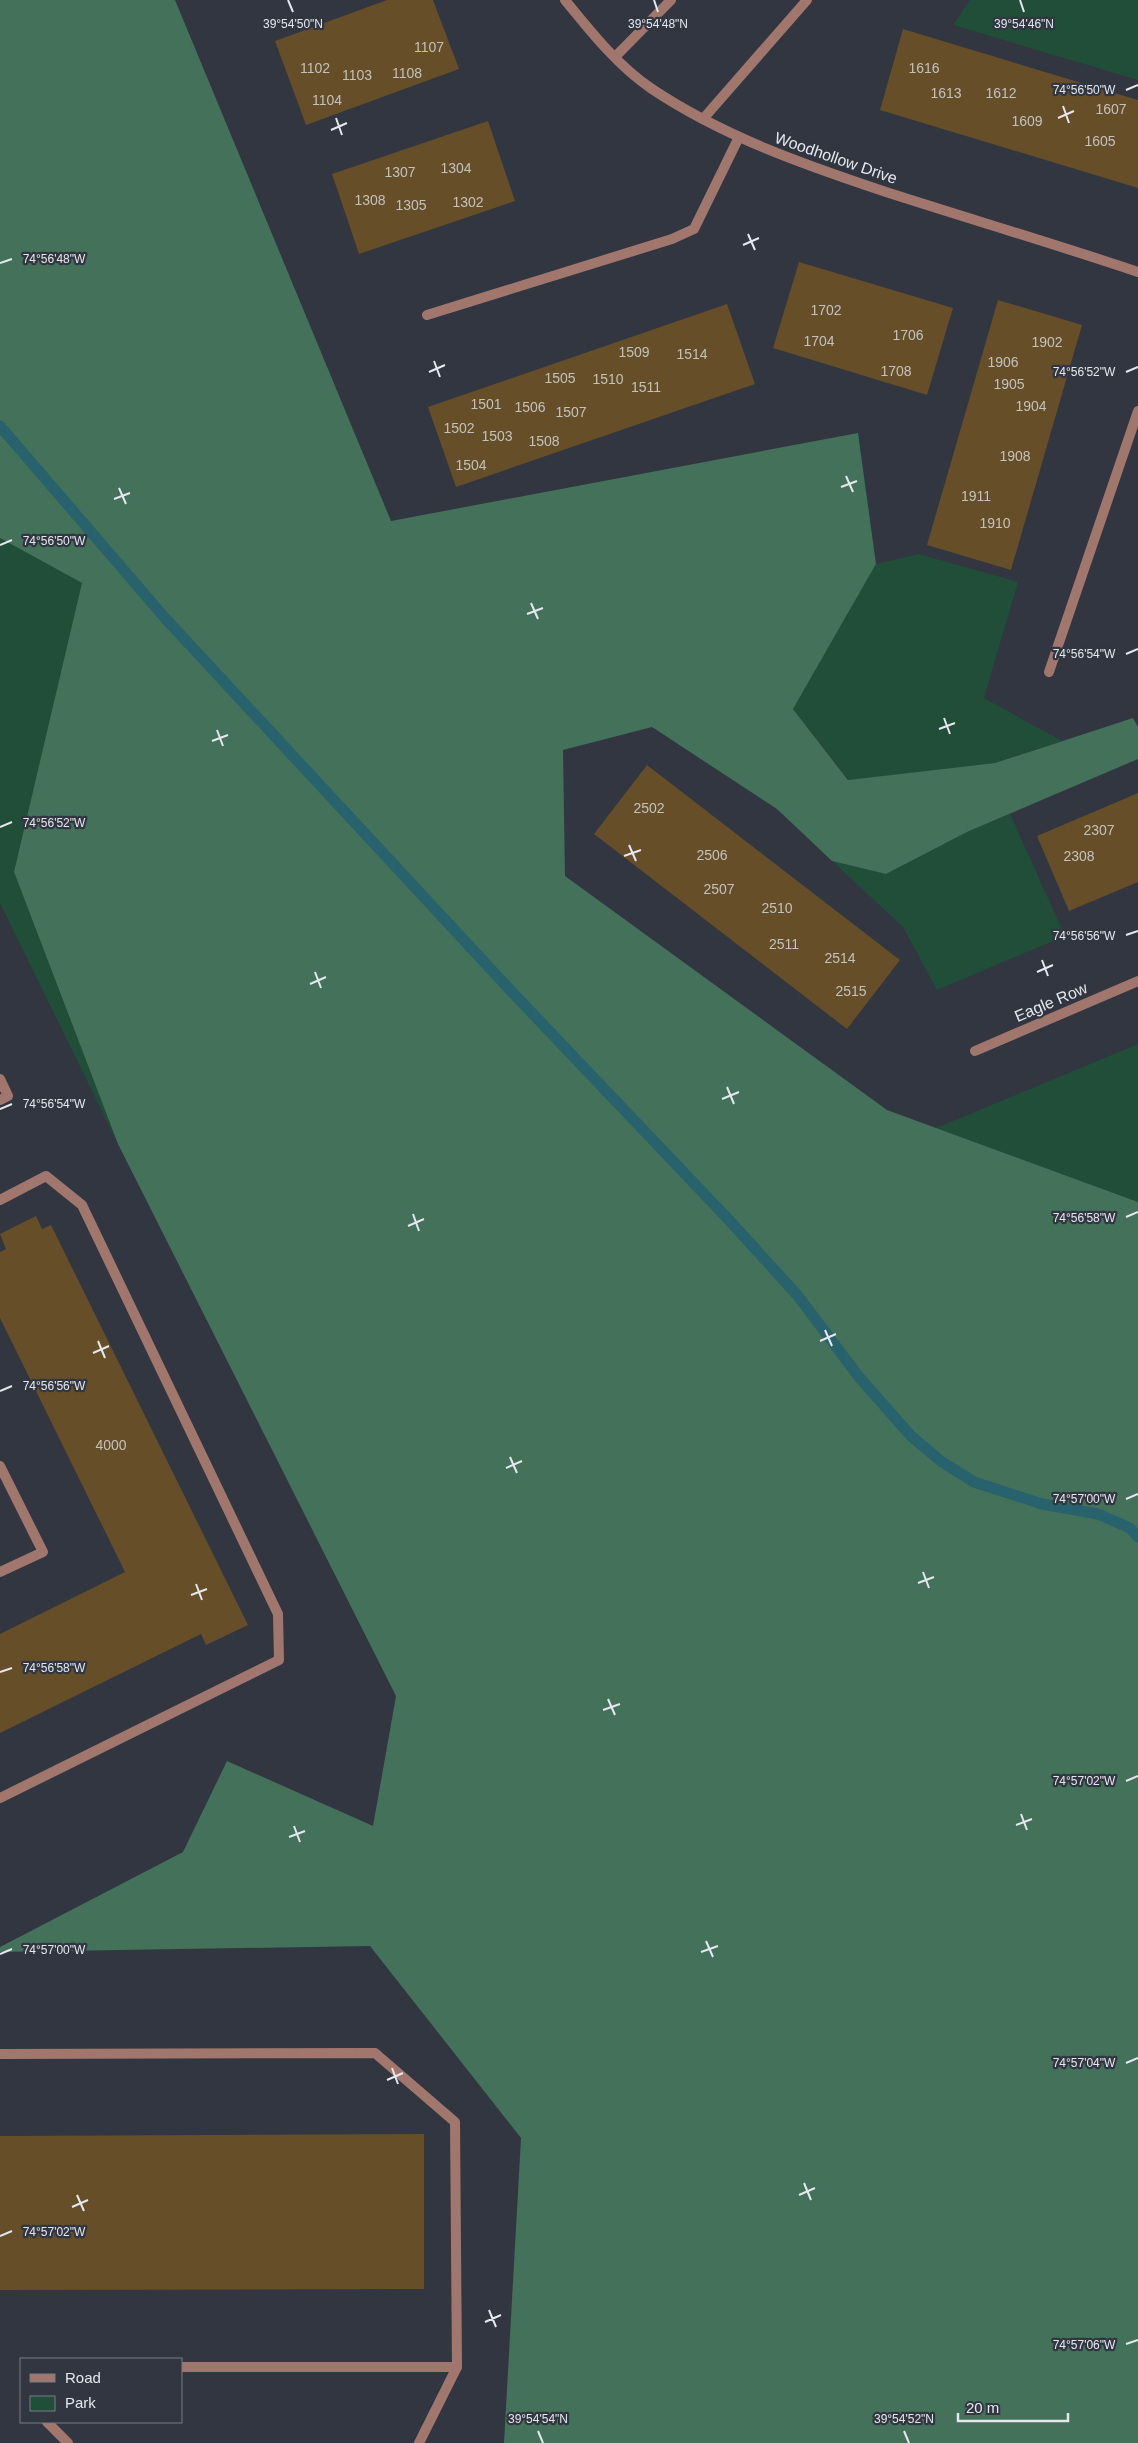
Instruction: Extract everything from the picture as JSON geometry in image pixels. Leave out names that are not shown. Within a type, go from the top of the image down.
[{"type":"street","name":"Woodhollow Drive","points":[[565,0],[615,57],[651,88],[703,119],[739,137],[786,158],[838,176],[1138,272]]},
{"type":"street","points":[[615,57],[671,0]]},
{"type":"street","points":[[703,119],[806,0]]},
{"type":"street","points":[[427,315],[672,239],[694,229],[739,137]]},
{"type":"street","points":[[1049,672],[1138,411]]},
{"type":"street","name":"Eagle Row","points":[[975,1051],[1138,981]]},
{"type":"street","points":[[0,1079],[8,1096],[0,1100]]},
{"type":"street","points":[[0,1200],[46,1176],[82,1205],[278,1614],[279,1660],[0,1798]]},
{"type":"street","points":[[0,1466],[43,1552],[0,1572]]},
{"type":"street","points":[[0,2054],[375,2053],[455,2122],[457,2367],[419,2443]]},
{"type":"street","points":[[182,2367],[457,2367]]},
{"type":"street","points":[[48,2423],[68,2443]]},
{"type":"green space","points":[[0,0],[175,0],[391,521],[858,433],[876,564],[793,709],[848,780],[995,763],[1133,718],[1138,727],[1138,759],[967,832],[886,874],[832,861],[777,809],[652,727],[563,750],[565,876],[887,1110],[1138,1202],[1138,2443],[504,2443],[521,2138],[370,1946],[0,1952],[0,1947],[183,1852],[227,1761],[373,1826],[396,1696],[118,1144],[14,872],[82,583],[0,538]]},
{"type":"green space","points":[[970,0],[1138,0],[1138,80],[953,25]]},
{"type":"green space","points":[[0,538],[83,583],[14,872],[118,1144],[0,903]]},
{"type":"green space","points":[[919,554],[1018,582],[984,698],[1062,741],[995,763],[849,780],[793,709],[876,564]]},
{"type":"green space","points":[[1010,814],[1065,936],[937,990],[903,927],[832,861],[886,874],[967,832]]},
{"type":"green space","points":[[1138,1044],[1138,1202],[936,1128]]},
{"type":"building","points":[[387,0],[433,0],[459,69],[306,125],[275,41]]},
{"type":"building","points":[[903,29],[1138,100],[1138,188],[880,110]]},
{"type":"building","points":[[488,121],[515,201],[359,254],[332,174]]},
{"type":"building","points":[[799,262],[953,308],[927,395],[773,348]]},
{"type":"building","points":[[998,300],[1082,325],[1011,570],[927,545]]},
{"type":"building","points":[[727,304],[755,384],[456,487],[428,407]]},
{"type":"building","points":[[647,765],[900,960],[847,1029],[594,834]]},
{"type":"building","points":[[1138,793],[1138,882],[1069,911],[1037,836]]},
{"type":"building","points":[[36,1216],[42,1229],[51,1225],[248,1625],[206,1645],[201,1634],[0,1733],[0,1634],[125,1572],[0,1318],[0,1252],[6,1249],[0,1234]]},
{"type":"building","points":[[424,2134],[424,2289],[0,2290],[0,2136]]},
{"type":"waterway","points":[[0,426],[165,618],[512,992],[729,1220],[798,1296],[859,1377],[911,1436],[942,1462],[974,1482],[1042,1504],[1098,1514],[1130,1528],[1138,1537]]}]
